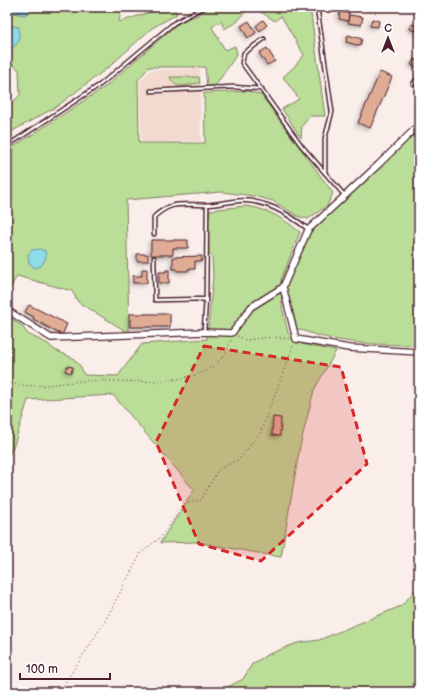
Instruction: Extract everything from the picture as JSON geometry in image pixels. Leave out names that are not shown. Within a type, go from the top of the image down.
[{"type":"street","points":[[7,310],[51,338],[203,332],[232,333],[251,307],[283,287],[308,230],[419,125]]},
{"type":"street","points":[[283,287],[296,339],[349,348],[419,352]]},
{"type":"lane","points":[[7,146],[101,84],[174,23],[204,7]]},
{"type":"lane","points":[[317,7],[332,112],[325,138],[325,173]]},
{"type":"lane","points":[[264,39],[244,53],[242,63],[301,145],[345,196]]},
{"type":"lane","points":[[413,84],[419,77]]},
{"type":"lane","points":[[151,92],[233,87],[262,89]]},
{"type":"lane","points":[[154,234],[154,217],[165,208],[183,204],[206,206],[237,200],[262,202],[290,216],[308,230]]},
{"type":"lane","points":[[203,332],[206,300],[206,206]]},
{"type":"lane","points":[[154,258],[155,300],[206,300]]},
{"type":"path","points":[[7,382],[21,386],[52,385],[82,381],[176,380],[210,369],[228,351],[232,333],[246,340],[271,337],[296,339],[260,433],[239,459],[218,470],[201,500],[184,504],[161,537],[141,553],[104,623],[59,692]]},
{"type":"highlighted area","points":[[204,346],[341,367],[367,464],[261,561],[199,544],[156,442]]},
{"type":"shaded area","points":[[200,69],[201,141],[141,142],[140,82],[150,70]]},
{"type":"green space","points":[[7,7],[122,7],[119,22],[166,7],[173,7],[177,14],[152,28],[110,66],[56,107],[7,134],[7,104],[11,104],[20,95],[19,70],[7,60]]},
{"type":"green space","points":[[211,7],[310,7],[325,116],[310,116],[302,126],[301,138],[282,109],[299,99],[283,77],[304,55],[281,16],[275,21],[256,9],[246,11],[237,22],[224,29],[221,21],[212,27],[225,50],[235,46],[237,54],[216,85],[207,87],[205,67],[149,67],[138,80],[139,143],[205,143],[204,93],[248,91],[261,95],[333,193],[327,206],[308,219],[297,216],[273,201],[254,196],[221,192],[126,200],[129,333],[78,302],[72,291],[17,276],[7,294],[7,151],[105,87],[184,18],[194,17]]},
{"type":"green space","points":[[170,77],[199,77],[200,83],[178,86],[172,82]]},
{"type":"green space","points":[[419,130],[419,345],[372,344],[341,340],[296,328],[286,287],[310,231]]},
{"type":"green space","points":[[245,206],[274,214],[300,232],[281,280],[282,307],[288,333],[302,344],[336,351],[314,390],[300,446],[281,557],[195,542],[160,543],[194,490],[113,395],[28,400],[14,445],[7,459],[7,316],[21,325],[28,334],[48,344],[55,350],[73,358],[81,367],[84,375],[118,376],[142,344],[207,339],[213,276],[212,257],[209,254],[208,221],[210,210]]},
{"type":"green space","points":[[419,586],[419,692],[218,692],[243,679],[252,664],[267,655],[297,643],[319,640],[401,606]]},
{"type":"water","points":[[7,7],[34,7],[25,15],[8,12]]},
{"type":"water","points":[[7,25],[19,27],[19,41],[9,52],[7,50]]},
{"type":"water","points":[[40,249],[45,251],[46,258],[41,266],[35,268],[29,263],[28,255],[32,250]]},
{"type":"building","points":[[340,12],[349,13],[348,21],[339,19]]},
{"type":"building","points":[[349,15],[363,17],[361,25],[348,23]]},
{"type":"building","points":[[372,19],[379,21],[378,27],[370,26]]},
{"type":"building","points":[[263,20],[267,25],[260,31],[256,26]]},
{"type":"building","points":[[249,21],[256,33],[248,38],[241,26]]},
{"type":"building","points":[[411,24],[419,26],[419,32],[409,29]]},
{"type":"building","points":[[348,35],[362,39],[360,46],[346,42]]},
{"type":"building","points":[[267,48],[275,61],[267,65],[259,53]]},
{"type":"building","points":[[414,59],[419,61],[417,68],[411,65]]},
{"type":"building","points":[[380,72],[392,77],[370,128],[358,123]]},
{"type":"building","points":[[151,240],[188,240],[188,248],[173,248],[173,255],[151,255]]},
{"type":"building","points":[[137,254],[148,254],[148,261],[137,261]]},
{"type":"building","points":[[202,256],[202,261],[195,261],[195,269],[188,269],[188,271],[177,271],[177,269],[173,269],[173,257]]},
{"type":"building","points":[[142,269],[147,269],[147,283],[133,283],[133,276],[142,276]]},
{"type":"building","points":[[166,270],[169,270],[169,283],[159,283],[159,272],[166,272]]},
{"type":"building","points":[[29,305],[67,324],[62,335],[33,319],[34,317],[25,312]]},
{"type":"building","points":[[130,314],[170,314],[170,327],[130,327]]},
{"type":"building","points":[[67,366],[73,367],[71,373],[65,371]]},
{"type":"building","points":[[273,417],[281,418],[280,436],[272,435]]}]
